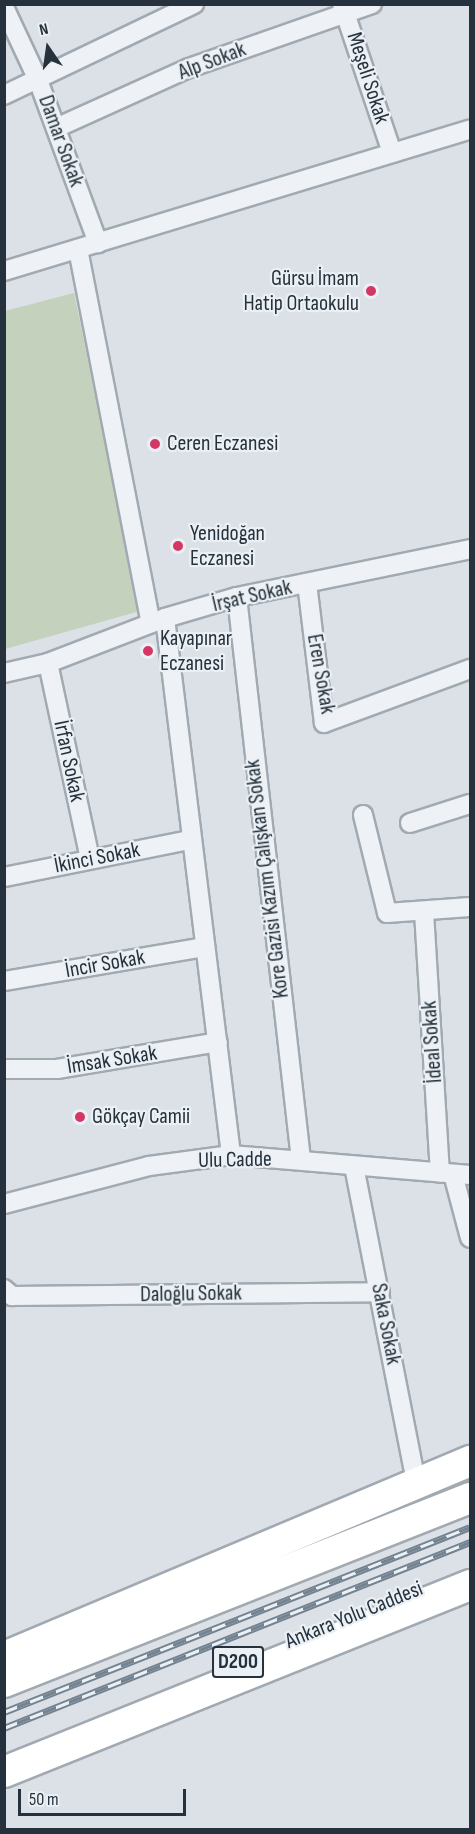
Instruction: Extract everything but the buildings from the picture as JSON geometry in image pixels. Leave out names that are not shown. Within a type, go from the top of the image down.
[{"type":"highway","points":[[4,1657],[416,1482],[471,1461]]},
{"type":"highway","points":[[4,1682],[471,1498]]},
{"type":"highway","name":"Ankara Yolu Caddesi","points":[[4,1756],[471,1569]]},
{"type":"highway","points":[[4,1772],[471,1585]]},
{"type":"street","points":[[4,95],[194,4]]},
{"type":"street","name":"Alp Sokak","points":[[56,128],[189,68],[344,8],[372,4]]},
{"type":"street","name":"Damar Sokak","points":[[4,7],[39,80],[98,243]]},
{"type":"street","name":"Meşeli Sokak","points":[[344,8],[392,153]]},
{"type":"street","points":[[4,271],[471,129]]},
{"type":"street","points":[[78,249],[158,620],[218,1042],[231,1155]]},
{"type":"street","name":"İrşat Sokak","points":[[4,673],[48,663],[158,620],[237,597],[471,549]]},
{"type":"street","name":"Eren Sokak","points":[[307,583],[324,723],[471,669]]},
{"type":"street","name":"Kore Gazisi Kazım Çalışkan Sokak","points":[[237,597],[301,1160]]},
{"type":"street","name":"İrfan Sokak","points":[[48,663],[90,859]]},
{"type":"street","points":[[410,823],[471,804]]},
{"type":"street","points":[[363,815],[387,913],[471,907]]},
{"type":"street","name":"İkinci Sokak","points":[[4,877],[189,840]]},
{"type":"street","name":"İdeal Sokak","points":[[424,912],[455,1174],[471,1238]]},
{"type":"street","name":"İncir Sokak","points":[[4,981],[205,947]]},
{"type":"street","name":"İmsak Sokak","points":[[4,1069],[57,1069],[218,1042]]},
{"type":"street","name":"Ulu Cadde","points":[[4,1204],[149,1166],[231,1155],[455,1174]]},
{"type":"street","name":"Saka Sokak","points":[[354,1166],[416,1482]]},
{"type":"street","name":"Daloğlu Sokak","points":[[4,1289],[12,1296],[380,1293]]},
{"type":"green space","points":[[74,293],[140,611],[5,649],[5,311]]},
{"type":"railway","points":[[4,1712],[470,1527]]},
{"type":"railway","points":[[4,1728],[470,1542]]},
{"type":"place","name":"Gürsu İmam Hatip Ortaokulu","points":[[371,291]]},
{"type":"place","name":"Ceren Eczanesi","points":[[155,444]]},
{"type":"place","name":"Yenidoğan Eczanesi","points":[[178,546]]},
{"type":"place","name":"Kayapınar Eczanesi","points":[[148,651]]},
{"type":"place","name":"Gökçay Camii","points":[[80,1117]]}]
